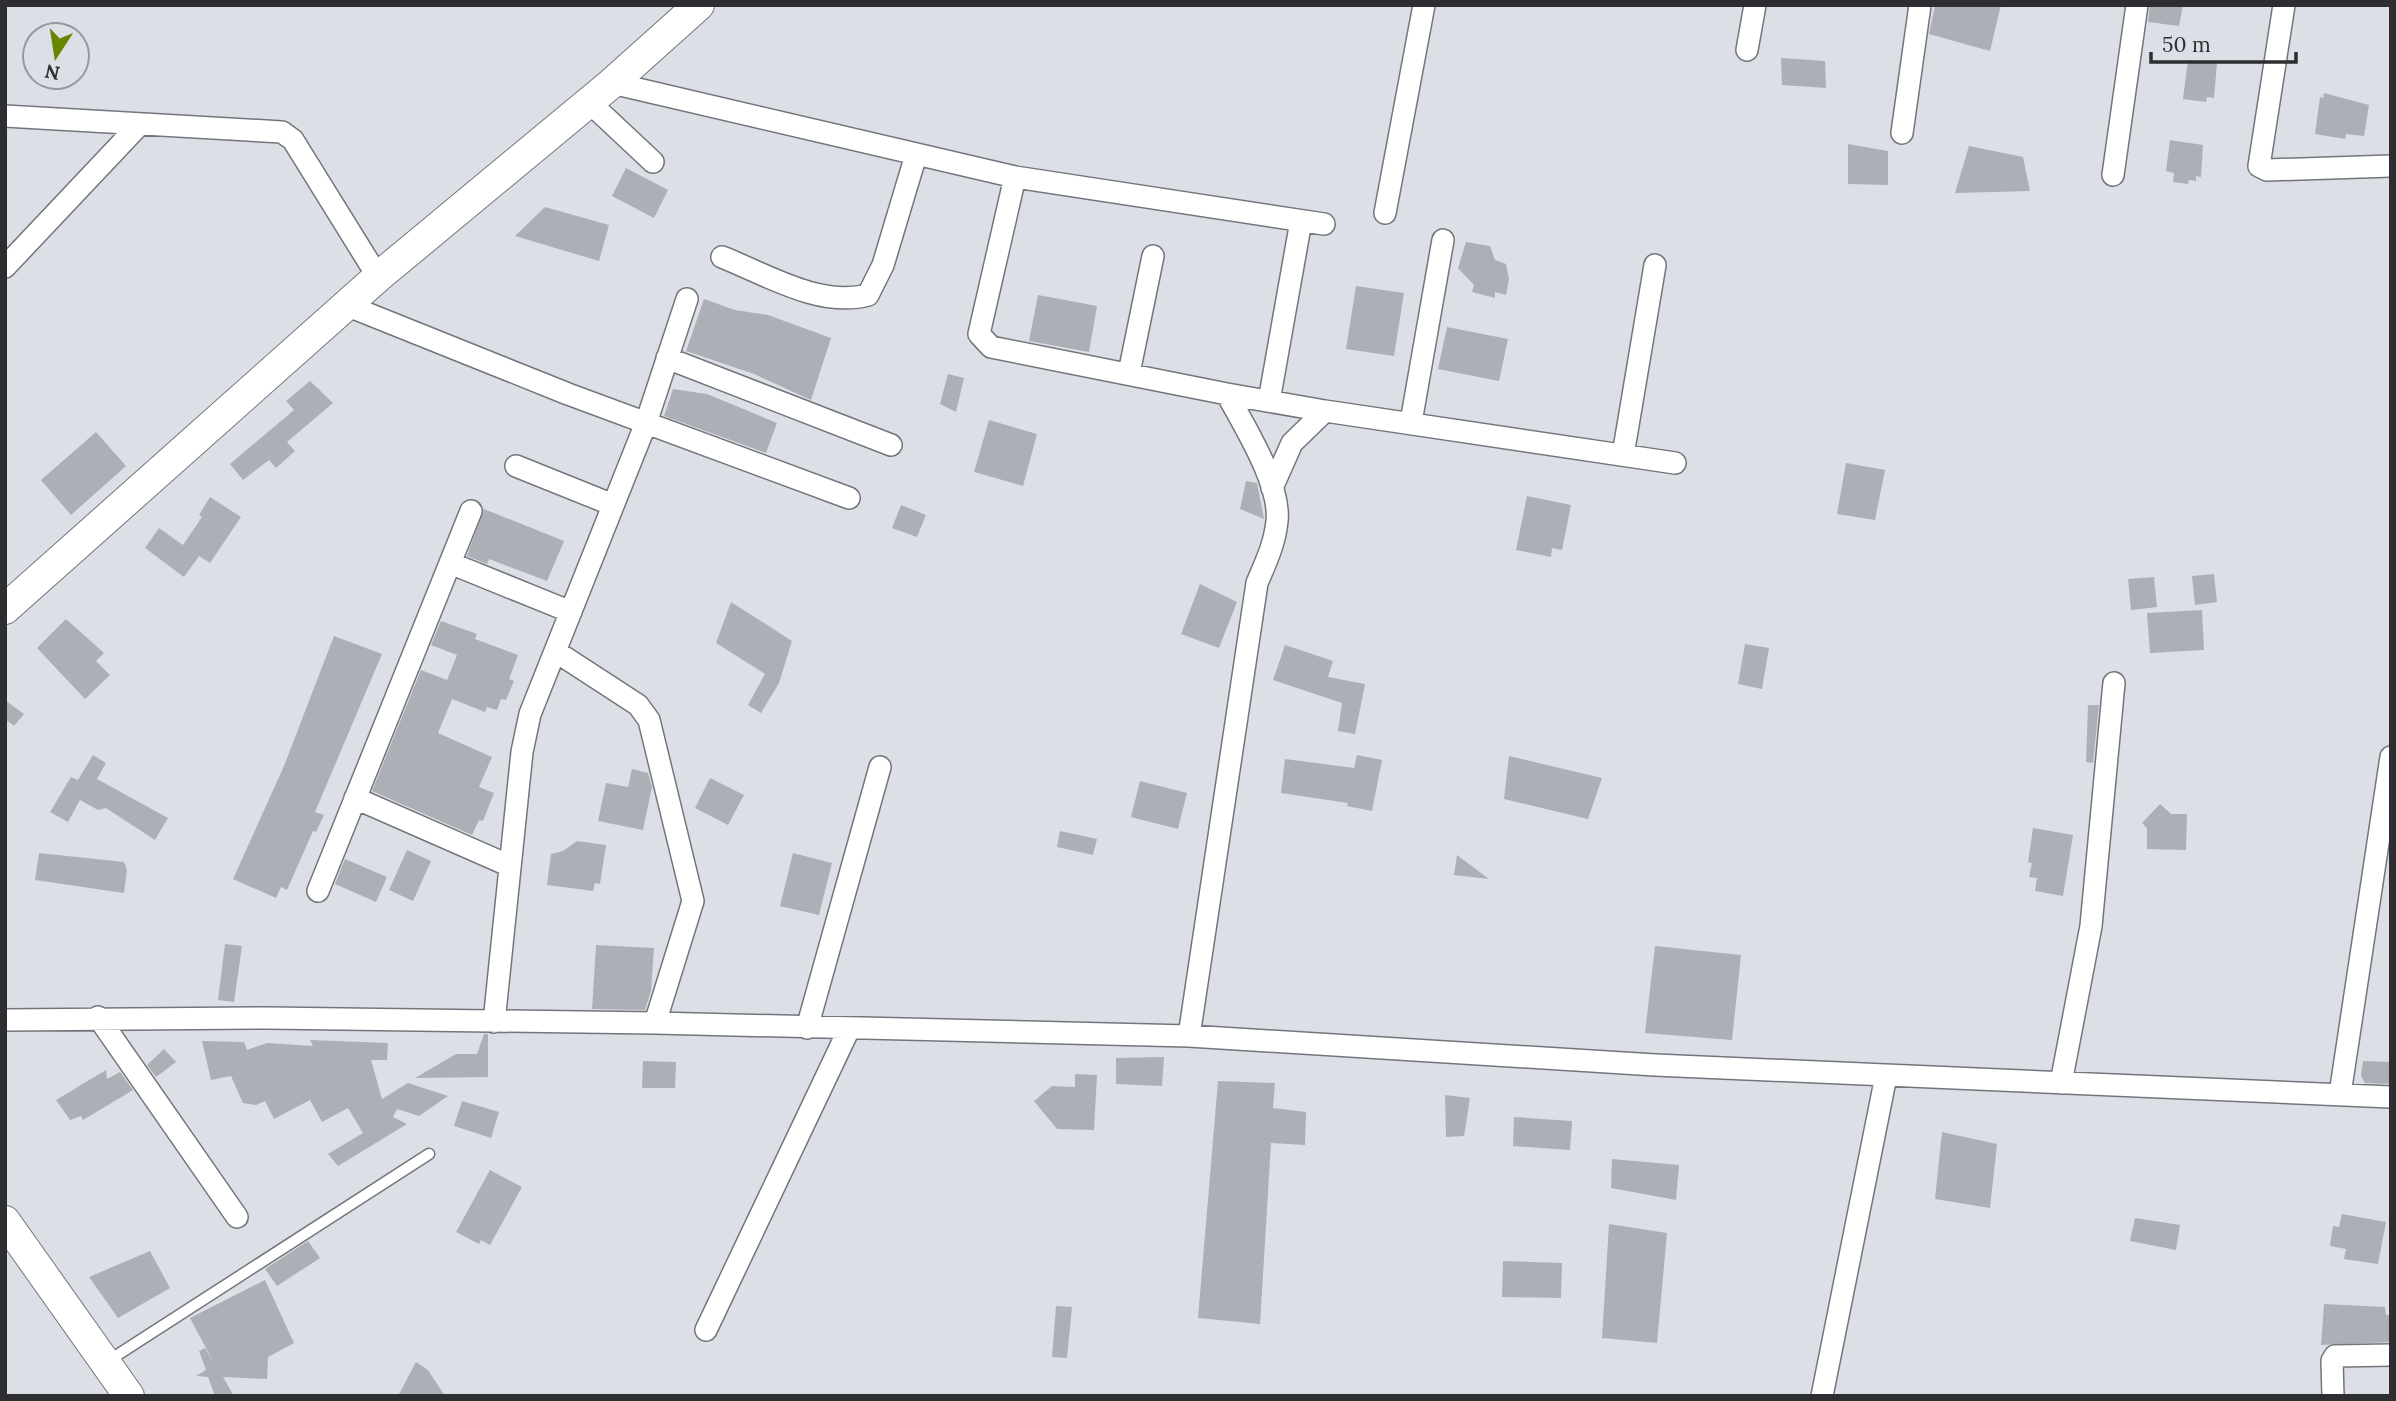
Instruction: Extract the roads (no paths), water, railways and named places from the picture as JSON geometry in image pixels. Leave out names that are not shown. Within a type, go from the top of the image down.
[{"type":"main road","points":[[9,601],[378,277],[612,83],[699,5]]},
{"type":"main road","points":[[5,1221],[129,1396]]},
{"type":"street","points":[[1385,213],[1424,5]]},
{"type":"street","points":[[1747,50],[1755,5]]},
{"type":"street","points":[[1902,133],[1920,5]]},
{"type":"street","points":[[2113,175],[2137,5]]},
{"type":"street","points":[[2284,5],[2259,166],[2267,170],[2391,166]]},
{"type":"street","points":[[612,83],[1015,177],[1324,224]]},
{"type":"street","points":[[589,102],[653,162]]},
{"type":"street","points":[[5,116],[282,132],[289,136],[378,277]]},
{"type":"street","points":[[5,267],[140,124]]},
{"type":"street","points":[[722,257],[821,295],[841,298],[868,295],[883,265],[916,155]]},
{"type":"street","points":[[1015,177],[979,334],[991,347],[1325,411],[1675,463]]},
{"type":"street","points":[[1269,401],[1301,220]]},
{"type":"street","points":[[1411,422],[1443,240]]},
{"type":"street","points":[[1129,373],[1153,256]]},
{"type":"street","points":[[1623,455],[1655,265]]},
{"type":"street","points":[[494,1022],[525,733],[646,422],[687,299]]},
{"type":"street","points":[[346,305],[849,498]]},
{"type":"street","points":[[667,358],[891,445]]},
{"type":"street","points":[[1189,1037],[1257,583],[1273,548],[1278,517],[1272,488],[1227,394]]},
{"type":"street","points":[[1272,488],[1292,443],[1325,411]]},
{"type":"street","points":[[516,466],[613,505]]},
{"type":"street","points":[[318,891],[471,511]]},
{"type":"street","points":[[450,563],[570,612]]},
{"type":"street","points":[[555,651],[638,705],[649,720],[693,901],[655,1023]]},
{"type":"street","points":[[2062,1083],[2091,926],[2113,683]]},
{"type":"street","points":[[2340,1094],[2391,757]]},
{"type":"street","points":[[807,1028],[880,767]]},
{"type":"street","points":[[355,798],[510,866]]},
{"type":"street","points":[[5,1020],[98,1017],[655,1023],[1189,1037],[1886,1076],[2391,1097]]},
{"type":"street","points":[[98,1017],[237,1217]]},
{"type":"street","points":[[706,1330],[849,1029]]},
{"type":"street","points":[[1822,1396],[1886,1076]]},
{"type":"street","points":[[2333,1396],[2332,1361],[2336,1356],[2391,1354]]},
{"type":"lane","points":[[106,1363],[429,1154]]}]
